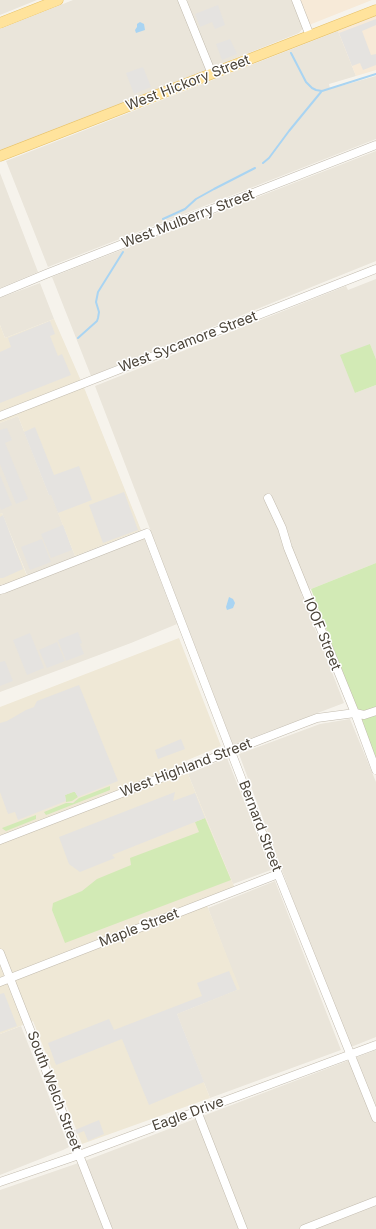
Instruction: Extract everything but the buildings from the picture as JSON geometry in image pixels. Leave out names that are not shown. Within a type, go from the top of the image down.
[{"type":"main road","points":[[0,23],[47,2],[58,0]]},
{"type":"main road","name":"West Hickory Street","points":[[0,156],[376,10]]},
{"type":"street","points":[[182,0],[212,74]]},
{"type":"street","points":[[296,0],[310,36]]},
{"type":"street","name":"West Mulberry Street","points":[[0,293],[376,145]]},
{"type":"street","name":"West Sycamore Street","points":[[0,416],[376,269]]},
{"type":"street","name":"IOOF Street","points":[[268,498],[376,770]]},
{"type":"street","name":"Bernard Street","points":[[0,590],[147,533],[278,874],[376,1118]]},
{"type":"street","name":"West Highland Street","points":[[0,840],[317,718],[355,714],[364,715],[376,711]]},
{"type":"street","name":"Maple Street","points":[[0,982],[278,874]]},
{"type":"street","name":"South Welch Street","points":[[0,953],[108,1229]]},
{"type":"street","name":"Eagle Drive","points":[[0,1182],[79,1155],[376,1045]]},
{"type":"street","points":[[197,1111],[243,1229]]},
{"type":"street","points":[[308,1228],[376,1201]]},
{"type":"shaded area","points":[[0,0],[37,0],[0,15]]},
{"type":"shaded area","points":[[73,0],[179,0],[207,69],[203,74],[188,80],[178,81],[0,150],[0,29]]},
{"type":"shaded area","points":[[187,0],[292,0],[303,28],[299,33],[231,60],[229,64],[219,68],[212,66]]},
{"type":"shaded area","points":[[300,0],[372,0],[309,25]]},
{"type":"shaded area","points":[[218,5],[225,25],[215,29],[212,22],[200,27],[195,14]]},
{"type":"shaded area","points":[[376,16],[376,70],[356,76],[338,31]]},
{"type":"shaded area","points":[[376,19],[376,25],[362,31],[371,55],[376,54],[376,65],[363,70],[360,63],[352,66],[339,33]]},
{"type":"shaded area","points":[[338,31],[356,76],[329,84],[330,89],[376,76],[376,139],[48,267],[6,161]]},
{"type":"shaded area","points":[[230,39],[237,54],[222,60],[216,44]]},
{"type":"shaded area","points":[[143,67],[151,87],[134,94],[126,73]]},
{"type":"shaded area","points":[[376,151],[376,261],[91,376],[52,277]]},
{"type":"shaded area","points":[[0,173],[38,272],[0,288]]},
{"type":"shaded area","points":[[376,279],[376,359],[370,344],[355,393],[376,385],[376,563],[301,593],[344,703],[233,745],[95,386],[346,286],[348,290]]},
{"type":"shaded area","points":[[40,283],[54,319],[5,338],[0,325],[0,298]]},
{"type":"shaded area","points":[[54,319],[85,390],[141,530],[75,556],[18,416],[0,423],[0,325],[5,338]]},
{"type":"shaded area","points":[[50,321],[55,334],[50,336],[58,356],[62,354],[71,375],[0,403],[0,352],[11,347],[8,338]]},
{"type":"shaded area","points":[[18,416],[75,556],[141,530],[177,624],[131,643],[0,692],[0,585],[27,575],[2,513],[0,514],[0,423]]},
{"type":"shaded area","points":[[35,427],[54,475],[79,466],[92,500],[58,513],[51,495],[49,495],[24,432]]},
{"type":"shaded area","points":[[7,428],[12,440],[5,443],[28,499],[16,504],[0,464],[0,430]]},
{"type":"shaded area","points":[[0,475],[12,505],[1,510],[0,507]]},
{"type":"shaded area","points":[[124,492],[138,530],[103,543],[89,505]]},
{"type":"shaded area","points":[[2,513],[27,576],[0,585],[0,514]]},
{"type":"shaded area","points":[[3,515],[23,569],[0,578],[0,517]]},
{"type":"shaded area","points":[[63,525],[72,550],[51,558],[41,534]]},
{"type":"shaded area","points":[[42,539],[51,562],[30,570],[21,547]]},
{"type":"shaded area","points":[[78,632],[82,643],[80,644],[84,654],[66,661],[58,640]]},
{"type":"shaded area","points":[[30,633],[44,668],[27,675],[13,640]]},
{"type":"shaded area","points":[[179,638],[221,746],[183,762],[236,891],[206,903],[240,989],[177,1014],[210,1098],[82,1144],[33,1021],[0,1034],[0,707]]},
{"type":"shaded area","points":[[57,642],[65,661],[47,668],[39,650]]},
{"type":"shaded area","points":[[5,661],[13,681],[0,686],[0,662]]},
{"type":"shaded area","points":[[79,685],[118,781],[78,797],[75,792],[65,795],[66,801],[18,820],[15,812],[8,814],[0,792],[0,723],[34,707],[37,701]]},
{"type":"shaded area","points":[[350,719],[376,782],[376,1037],[351,1047],[299,916],[239,754],[320,724]]},
{"type":"shaded area","points":[[181,739],[185,749],[158,759],[155,750]]},
{"type":"shaded area","points":[[227,758],[271,870],[233,884],[188,774]]},
{"type":"shaded area","points":[[175,792],[173,801],[195,793],[205,818],[112,855],[115,858],[80,872],[69,864],[59,837]]},
{"type":"shaded area","points":[[275,881],[341,1050],[210,1098],[177,1014],[239,989],[208,908]]},
{"type":"shaded area","points":[[229,971],[237,990],[177,1014],[204,1082],[149,1105],[122,1039],[56,1065],[48,1043],[109,1019],[114,1030],[202,996],[197,983]]},
{"type":"shaded area","points":[[4,993],[17,1026],[0,1032],[0,994]]},
{"type":"shaded area","points":[[21,1026],[69,1147],[0,1175],[0,1034]]},
{"type":"shaded area","points":[[376,1050],[376,1229],[0,1229],[0,1190],[90,1159]]},
{"type":"shaded area","points":[[99,1120],[104,1134],[88,1141],[84,1131],[77,1134],[75,1130]]},
{"type":"green space","points":[[370,344],[376,359],[376,385],[355,393],[340,355]]},
{"type":"green space","points":[[376,563],[376,760],[311,589]]},
{"type":"green space","points":[[110,786],[110,790],[46,815],[44,812],[66,803],[73,803],[79,798]]},
{"type":"green space","points":[[75,792],[78,797],[72,801],[66,802],[65,795]]},
{"type":"green space","points":[[36,815],[36,819],[6,831],[2,828]]},
{"type":"green space","points":[[205,818],[231,880],[65,943],[52,910],[53,903],[82,891],[97,879],[131,865],[130,858],[199,832],[195,822]]},
{"type":"water","points":[[140,22],[144,24],[145,30],[136,33],[135,30],[137,24]]},
{"type":"water","points":[[229,597],[233,599],[235,603],[233,608],[227,610],[226,607]]},
{"type":"waterway","points":[[291,53],[306,82],[316,90],[322,91],[376,74]]},
{"type":"waterway","points":[[263,163],[269,158],[321,92]]},
{"type":"waterway","points":[[163,219],[185,209],[196,199],[255,168]]},
{"type":"waterway","points":[[78,338],[97,321],[99,312],[96,302],[98,292],[123,252]]}]
